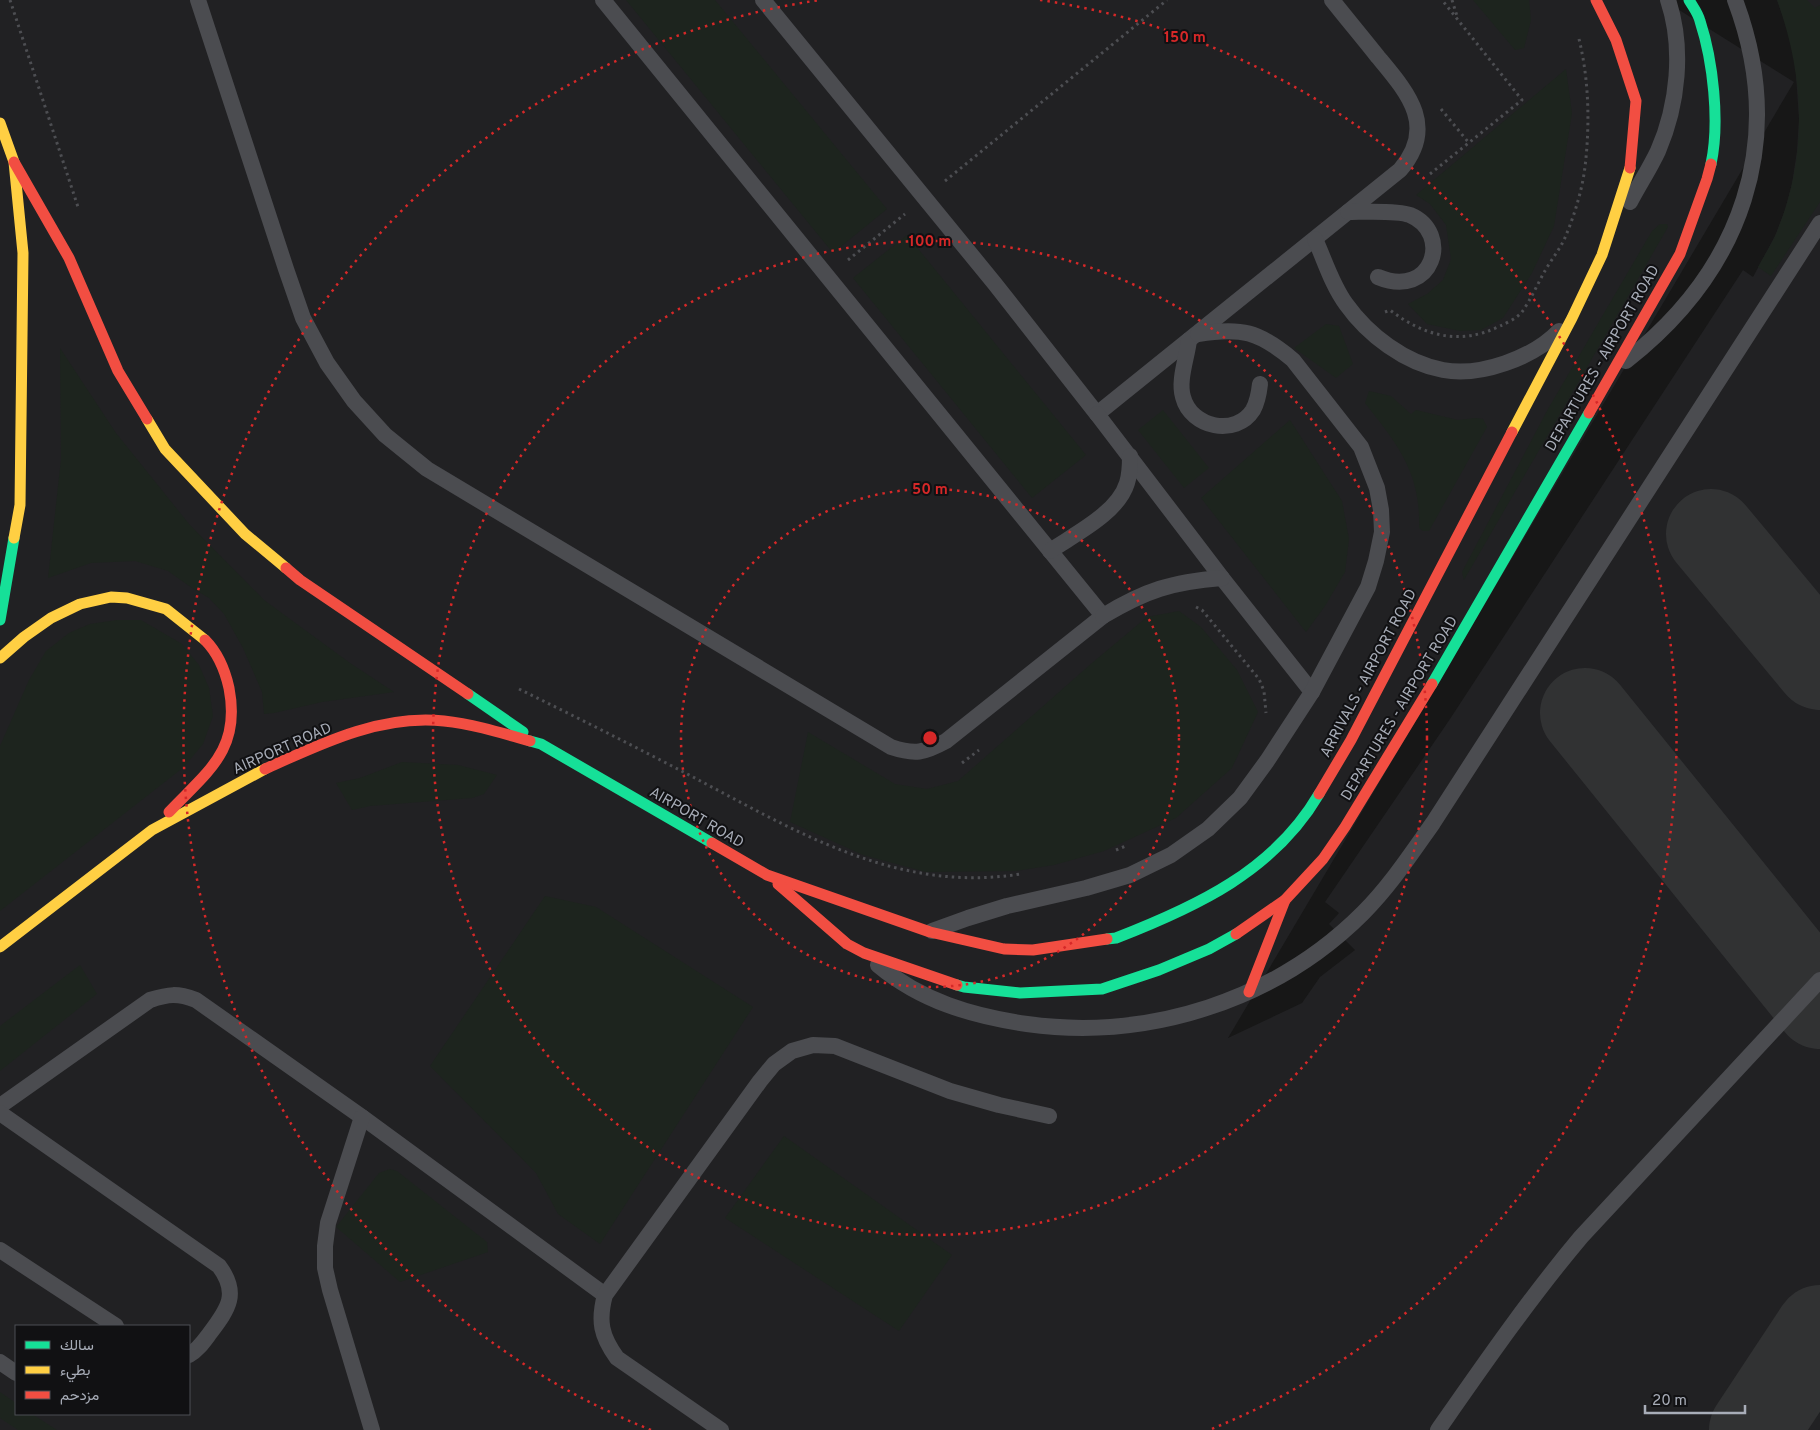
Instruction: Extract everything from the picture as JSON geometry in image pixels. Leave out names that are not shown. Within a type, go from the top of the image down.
[{"type":"main road","name":"ARRIVALS - AIRPORT ROAD","points":[[767,875],[930,932],[1004,949],[1033,950],[1116,938],[1167,918],[1213,895],[1264,859],[1306,816],[1351,740],[1572,318],[1602,255],[1629,174],[1636,101],[1616,40],[1596,0]]},
{"type":"main road","name":"DEPARTURES - AIRPORT ROAD","points":[[767,875],[847,944],[864,953],[964,987],[1020,993],[1102,989],[1159,970],[1209,949],[1244,929],[1285,900],[1323,859],[1345,827],[1461,636],[1680,254],[1708,179],[1714,149],[1714,80],[1700,19],[1689,0]]},
{"type":"main road","points":[[0,123],[14,162],[69,258],[118,371],[165,449],[245,534],[300,580],[541,744]]},
{"type":"main road","points":[[0,620],[20,505],[23,253],[14,162]]},
{"type":"main road","points":[[0,658],[42,623],[54,616],[89,602],[112,597],[128,598],[165,608],[202,635],[214,649],[226,674],[233,713],[232,730],[227,745],[211,766],[152,830]]},
{"type":"main road","name":"AIRPORT ROAD","points":[[0,947],[152,830],[260,771],[327,741],[395,722],[443,721],[486,729],[541,744],[767,875]]},
{"type":"main road","points":[[1249,992],[1285,900]]},
{"type":"lane","points":[[198,0],[286,270],[304,318],[327,363],[354,401],[385,435],[427,469],[891,747],[909,753],[929,750],[946,741],[1103,616],[1130,599],[1159,588],[1190,580],[1222,578]]},
{"type":"lane","points":[[603,0],[1103,616]]},
{"type":"lane","points":[[763,0],[925,198],[1097,414],[1312,692]]},
{"type":"lane","points":[[1097,414],[1400,170],[1410,159],[1417,138],[1417,116],[1413,103],[1405,90],[1332,0]]},
{"type":"lane","points":[[1602,255],[1658,150],[1674,98],[1677,72],[1676,40],[1668,0]]},
{"type":"lane","points":[[1612,371],[1645,346],[1675,316],[1701,283],[1718,257],[1732,230],[1744,200],[1757,132],[1757,98],[1753,63],[1746,29],[1735,0]]},
{"type":"lane","points":[[1348,212],[1407,214],[1420,220],[1428,230],[1433,243],[1433,257],[1426,269],[1417,278],[1404,283],[1390,282],[1378,277]]},
{"type":"lane","points":[[864,953],[894,978],[937,1002],[964,1012],[1038,1026],[1075,1028],[1148,1023],[1183,1016],[1217,1006],[1281,975],[1339,934],[1362,914],[1386,888],[1433,824],[1820,223]]},
{"type":"lane","points":[[1315,239],[1336,289],[1360,321],[1384,342],[1398,351],[1420,362],[1443,370],[1491,367],[1514,360],[1536,349],[1555,335],[1572,318]]},
{"type":"lane","points":[[930,932],[1007,906],[1086,888],[1130,875],[1171,855],[1208,829],[1240,798],[1267,762],[1312,692],[1368,587],[1382,532],[1381,510],[1377,488],[1361,447],[1293,360],[1266,339],[1232,330],[1193,337]]},
{"type":"lane","points":[[1193,337],[1182,383],[1183,398],[1189,410],[1200,420],[1213,426],[1228,426],[1241,421],[1252,411],[1258,398],[1260,384]]},
{"type":"lane","points":[[1050,551],[1102,516],[1114,505],[1127,484],[1130,456]]},
{"type":"lane","points":[[1438,1430],[1524,1306],[1552,1271],[1581,1237],[1820,980]]},
{"type":"lane","points":[[0,1106],[150,1000],[165,995],[181,995],[196,1000],[362,1117],[605,1295]]},
{"type":"lane","points":[[721,1430],[618,1358],[607,1344],[602,1328],[600,1311],[605,1295],[774,1064],[792,1052],[813,1046],[835,1046],[950,1091],[999,1105],[1049,1116]]},
{"type":"lane","points":[[0,1113],[218,1266],[226,1276],[230,1289],[230,1302],[225,1314],[200,1346],[190,1354]]},
{"type":"lane","points":[[362,1117],[328,1223],[325,1268],[372,1430]]},
{"type":"lane","points":[[0,1250],[114,1325]]},
{"type":"lane","points":[[0,1362],[15,1372]]},
{"type":"path","points":[[10,0],[80,212]]},
{"type":"path","points":[[828,277],[1167,0]]},
{"type":"path","points":[[1424,179],[1522,100],[1442,0]]},
{"type":"path","points":[[1452,0],[1457,19]]},
{"type":"path","points":[[1360,321],[1390,310],[1406,322],[1423,330],[1441,335],[1460,337],[1477,335],[1492,330],[1508,323],[1521,313],[1564,240],[1576,205],[1585,169],[1588,95],[1584,58],[1578,34]]},
{"type":"path","points":[[1192,605],[1202,610],[1259,679],[1264,691],[1266,718]]},
{"type":"path","points":[[511,685],[812,839],[847,853],[883,865],[920,874],[981,877],[1029,873]]},
{"type":"path","points":[[956,767],[984,747]]},
{"type":"path","points":[[1116,850],[1132,843]]},
{"type":"shaded area","points":[[0,0],[1669,0],[1676,8],[1794,82],[1228,1038],[1302,1003],[1320,977],[1355,950],[1329,924],[1339,913],[1325,902],[1450,719],[1743,270],[1753,277],[1775,236],[1785,210],[1792,184],[1797,151],[1799,119],[1795,60],[1788,30],[1777,0],[1820,0],[1820,1430],[0,1430]]},
{"type":"shaded area","points":[[626,0],[715,0],[887,209],[833,253]]},
{"type":"shaded area","points":[[1473,0],[1529,0],[1531,20],[1524,48],[1515,50]]},
{"type":"shaded area","points":[[1777,0],[1807,0],[1815,8],[1820,5],[1820,202],[1771,276],[1758,267],[1776,234],[1794,176],[1799,117],[1793,58]]},
{"type":"shaded area","points":[[1566,69],[1572,113],[1554,226],[1532,273],[1503,318],[1481,330],[1460,331],[1427,324],[1408,304],[1427,294],[1443,280],[1451,259],[1446,225],[1430,204],[1416,195]]},
{"type":"shaded area","points":[[1660,224],[1667,224],[1668,227],[1464,580],[1462,572],[1548,409],[1652,231]]},
{"type":"shaded area","points":[[907,235],[1086,455],[1032,498],[853,278]]},
{"type":"shaded area","points":[[1326,324],[1339,326],[1353,364],[1336,378],[1294,348]]},
{"type":"shaded area","points":[[60,348],[116,433],[189,524],[264,600],[350,663],[394,692],[322,702],[264,714],[262,692],[243,648],[224,614],[209,598],[168,571],[135,561],[91,563],[48,578],[61,459]]},
{"type":"shaded area","points":[[1369,391],[1391,396],[1411,414],[1416,410],[1458,420],[1483,419],[1487,427],[1429,531],[1423,531],[1419,528],[1419,508],[1416,491],[1405,460],[1365,403]]},
{"type":"shaded area","points":[[1163,410],[1209,468],[1184,488],[1138,430]]},
{"type":"shaded area","points":[[1290,420],[1342,501],[1349,539],[1345,572],[1325,606],[1306,632],[1201,498]]},
{"type":"shaded area","points":[[1179,611],[1201,627],[1237,670],[1258,712],[1232,768],[1176,818],[1104,851],[1054,865],[1016,871],[926,872],[863,855],[790,822],[808,732],[895,784],[927,789],[958,781],[1147,617]]},
{"type":"shaded area","points":[[117,620],[141,620],[182,644],[199,665],[209,688],[213,716],[203,744],[184,767],[0,911],[0,746],[29,680],[46,651],[69,633],[90,624]]},
{"type":"shaded area","points":[[402,762],[458,765],[497,775],[484,794],[472,798],[370,806],[352,810],[336,783],[360,778]]},
{"type":"shaded area","points":[[545,896],[596,907],[753,1007],[600,1244],[558,1214],[536,1173],[430,1066]]},
{"type":"shaded area","points":[[80,965],[97,994],[0,1071],[0,1026]]},
{"type":"shaded area","points":[[784,1136],[952,1255],[899,1331],[725,1218]]},
{"type":"shaded area","points":[[390,1169],[397,1171],[487,1242],[488,1252],[400,1282],[336,1227],[379,1173]]},
{"type":"shaded area","points":[[0,1392],[15,1402],[15,1415],[34,1415],[57,1430],[18,1430],[0,1418]]},
{"type":"taxiway","points":[[1711,534],[1820,665]]},
{"type":"taxiway","points":[[1585,713],[1820,1004]]},
{"type":"taxiway","points":[[1754,1430],[1820,1330]]},
{"type":"traffic: fast","points":[[1689,0],[1697,13],[1705,37],[1712,73],[1715,130],[1711,164]]},
{"type":"traffic: fast","points":[[1432,684],[1589,413]]},
{"type":"traffic: fast","points":[[0,620],[14,538]]},
{"type":"traffic: fast","points":[[468,694],[523,732]]},
{"type":"traffic: fast","points":[[530,741],[541,744],[712,843]]},
{"type":"traffic: fast","points":[[1107,939],[1116,938],[1175,913],[1231,883],[1280,845],[1301,821],[1319,794]]},
{"type":"traffic: fast","points":[[957,985],[1020,993],[1102,989],[1159,970],[1209,949],[1236,934]]},
{"type":"traffic: slow","points":[[0,123],[14,162],[23,253],[20,505],[14,538]]},
{"type":"traffic: slow","points":[[1512,432],[1572,318],[1602,255],[1630,168]]},
{"type":"traffic: slow","points":[[147,419],[165,449],[245,534],[286,568]]},
{"type":"traffic: slow","points":[[0,658],[24,637],[51,618],[80,604],[111,597],[127,598],[166,609],[205,640]]},
{"type":"traffic: slow","points":[[0,947],[152,830],[265,769]]},
{"type":"traffic: jam","points":[[1596,0],[1616,40],[1636,101],[1630,168]]},
{"type":"traffic: jam","points":[[14,162],[69,258],[118,371],[147,419]]},
{"type":"traffic: jam","points":[[1589,413],[1680,254],[1711,164]]},
{"type":"traffic: jam","points":[[1319,794],[1351,740],[1512,432]]},
{"type":"traffic: jam","points":[[286,568],[300,580],[468,694]]},
{"type":"traffic: jam","points":[[169,812],[197,784],[218,758],[226,744],[230,728],[229,688],[223,668],[210,645],[205,640]]},
{"type":"traffic: jam","points":[[1236,934],[1285,900],[1323,859],[1345,827],[1432,684]]},
{"type":"traffic: jam","points":[[265,769],[329,741],[352,733],[397,722],[420,720],[455,722],[530,741]]},
{"type":"traffic: jam","points":[[712,843],[767,875],[930,932],[1004,949],[1033,950],[1107,939]]},
{"type":"traffic: jam","points":[[778,884],[847,944],[864,953],[957,985]]},
{"type":"traffic: jam","points":[[1249,992],[1285,900]]}]
